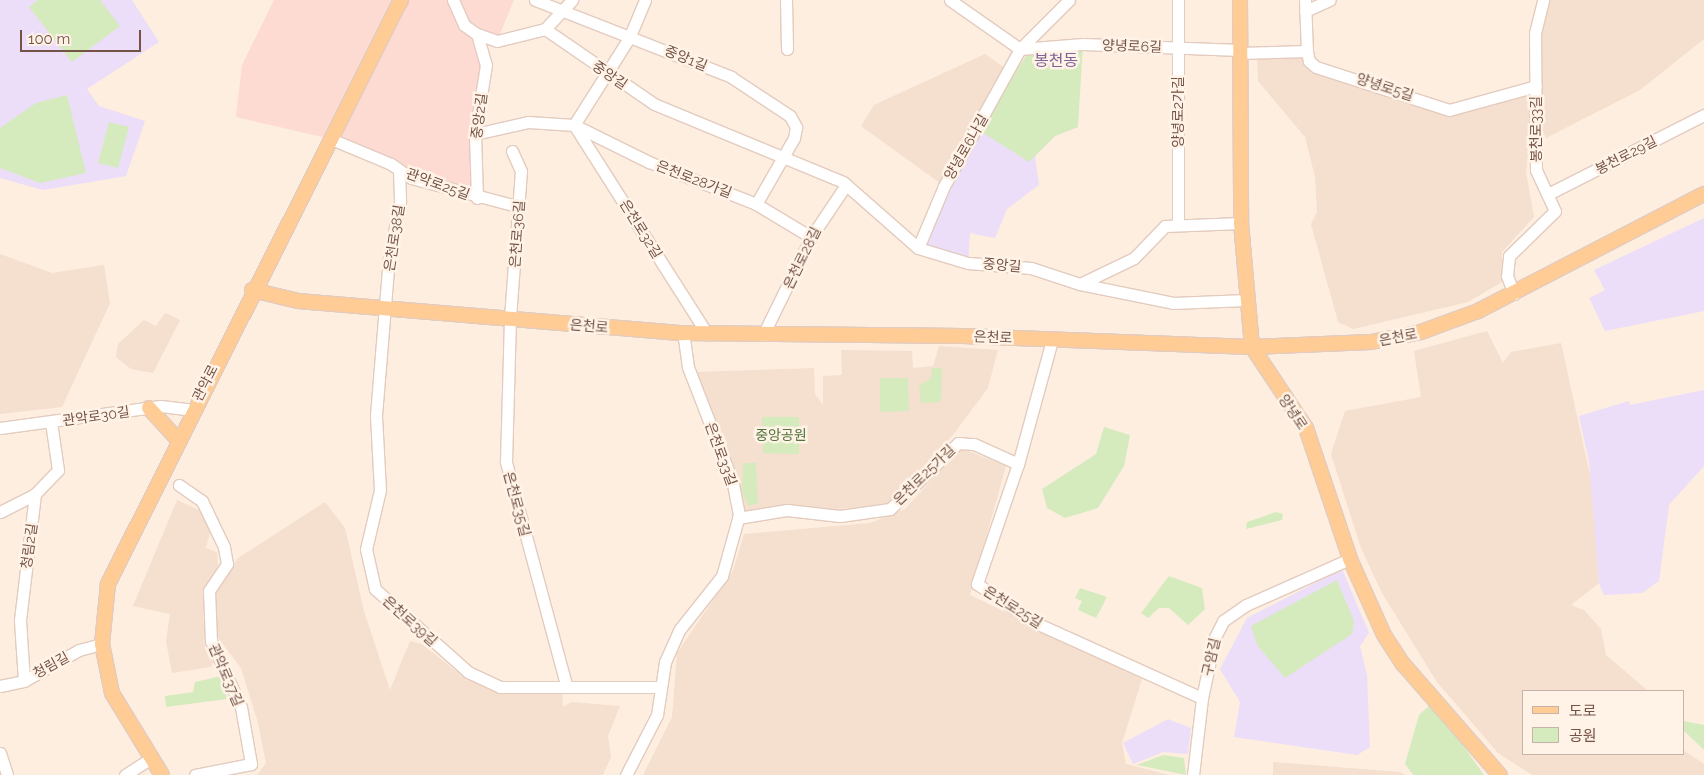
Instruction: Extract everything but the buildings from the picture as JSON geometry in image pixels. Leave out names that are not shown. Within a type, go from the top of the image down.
[{"type":"main road","name":"관악로","points":[[162,775],[119,709],[102,644],[108,584],[177,439],[401,0]]},
{"type":"main road","name":"양녕로","points":[[1240,0],[1241,223],[1246,300],[1252,346],[1306,428],[1350,559],[1394,652],[1500,775]]},
{"type":"main road","name":"은천로","points":[[252,290],[298,301],[385,306],[510,319],[707,334],[1052,340],[1252,346],[1402,337],[1447,324],[1514,294],[1704,194]]},
{"type":"main road","points":[[149,408],[177,439]]},
{"type":"main road","points":[[1481,754],[1495,775]]},
{"type":"main road","points":[[1481,754],[1510,775]]},
{"type":"street","points":[[453,0],[464,25],[477,34],[497,41],[545,29],[559,11],[572,0]]},
{"type":"street","name":"중앙1길","points":[[534,0],[731,77],[790,116],[796,130],[786,155]]},
{"type":"street","points":[[574,125],[604,71],[629,38],[645,0]]},
{"type":"street","points":[[786,0],[787,49]]},
{"type":"street","points":[[950,0],[1020,49]]},
{"type":"street","name":"양녕로6나길","points":[[918,248],[944,186],[1020,49],[1069,0]]},
{"type":"street","name":"양녕로2가길","points":[[1178,0],[1178,224]]},
{"type":"street","points":[[1240,52],[1306,51],[1305,6],[1330,0]]},
{"type":"street","name":"봉천로33길","points":[[1514,294],[1506,276],[1507,260],[1519,242],[1552,217],[1554,206],[1536,170],[1535,34],[1543,0]]},
{"type":"street","name":"중앙길","points":[[545,29],[604,71],[668,110],[786,155],[846,185],[918,248],[968,263],[1031,268],[1080,284],[1173,303],[1246,300]]},
{"type":"street","name":"중앙2길","points":[[477,34],[486,65],[475,134],[477,198]]},
{"type":"street","name":"양녕로6길","points":[[1020,49],[1083,44],[1240,52]]},
{"type":"street","name":"양녕로5길","points":[[1306,51],[1316,67],[1449,110],[1536,86]]},
{"type":"street","name":"봉천로29길","points":[[1548,194],[1704,115]]},
{"type":"street","name":"은천로28가길","points":[[475,134],[528,122],[574,125],[649,162],[756,204],[811,238]]},
{"type":"street","name":"은천로32길","points":[[574,125],[707,334]]},
{"type":"street","name":"관악로25길","points":[[331,139],[399,170],[477,198],[520,207]]},
{"type":"street","name":"은천로36길","points":[[510,319],[520,207],[521,172],[512,151]]},
{"type":"street","points":[[756,204],[786,155]]},
{"type":"street","name":"은천로38길","points":[[385,306],[400,202],[399,170]]},
{"type":"street","name":"은천로28길","points":[[763,335],[811,238],[846,185]]},
{"type":"street","points":[[1080,284],[1134,258],[1157,230],[1178,224],[1241,223]]},
{"type":"street","name":"은천로39길","points":[[385,306],[376,426],[380,490],[366,548],[376,589],[468,672],[500,687],[566,684],[661,687]]},
{"type":"street","name":"은천로35길","points":[[510,319],[508,478],[552,621],[566,684]]},
{"type":"street","name":"은천로33길","points":[[661,687],[665,662],[680,629],[713,592],[722,576],[738,518],[733,483],[688,366],[683,333]]},
{"type":"street","name":"은천로25길","points":[[1052,340],[1018,464],[978,573],[982,590],[1036,623],[1202,698]]},
{"type":"street","name":"관악로30길","points":[[0,428],[149,408],[192,410]]},
{"type":"street","points":[[0,512],[35,494],[58,470],[51,422]]},
{"type":"street","name":"은천로25가길","points":[[738,518],[787,510],[840,516],[890,509],[958,443],[974,444],[1018,464]]},
{"type":"street","name":"관악로37길","points":[[180,485],[202,501],[221,539],[227,564],[209,591],[211,641],[241,707],[251,764],[195,775]]},
{"type":"street","name":"청림2길","points":[[24,680],[20,620],[35,494]]},
{"type":"street","name":"구암길","points":[[1193,775],[1202,698],[1215,637],[1225,618],[1350,559]]},
{"type":"street","name":"청림길","points":[[0,686],[24,680],[79,650],[102,644]]},
{"type":"street","points":[[626,775],[657,715],[661,687]]},
{"type":"street","points":[[0,753],[7,775]]},
{"type":"street","points":[[125,775],[151,758]]},
{"type":"shaded area","points":[[0,0],[132,0],[159,42],[87,89],[99,106],[145,121],[126,176],[43,190],[0,178]]},
{"type":"shaded area","points":[[274,0],[514,0],[497,41],[477,35],[486,65],[475,134],[477,198],[433,185],[331,139],[236,117],[242,65]]},
{"type":"shaded area","points":[[1549,0],[1704,0],[1704,39],[1640,90],[1546,138],[1540,124],[1540,27]]},
{"type":"shaded area","points":[[985,54],[1005,68],[944,186],[861,126],[874,105]]},
{"type":"shaded area","points":[[1257,56],[1304,56],[1304,60],[1446,114],[1522,92],[1530,100],[1532,128],[1526,172],[1534,217],[1502,252],[1502,282],[1468,302],[1353,329],[1338,322],[1311,224],[1317,212],[1315,177],[1305,137],[1258,81]]},
{"type":"shaded area","points":[[1078,127],[1055,136],[1035,156],[1039,185],[1007,209],[995,238],[970,233],[968,263],[918,248],[977,129]]},
{"type":"shaded area","points":[[1704,218],[1704,311],[1605,331],[1589,298],[1605,290],[1594,270]]},
{"type":"shaded area","points":[[0,254],[52,273],[104,265],[110,303],[62,407],[0,414]]},
{"type":"shaded area","points":[[165,313],[180,320],[153,373],[131,369],[116,357],[118,344],[144,320],[156,326]]},
{"type":"shaded area","points":[[1487,331],[1503,363],[1511,352],[1561,343],[1593,489],[1599,583],[1571,605],[1584,610],[1601,629],[1606,655],[1647,690],[1522,690],[1522,755],[1684,755],[1684,751],[1704,764],[1704,775],[1532,775],[1498,753],[1437,682],[1382,593],[1361,548],[1331,454],[1345,411],[1421,397],[1414,351]]},
{"type":"shaded area","points":[[939,346],[998,350],[988,388],[952,436],[888,506],[742,514],[696,372],[814,368],[815,394],[823,405],[823,376],[842,375],[841,350],[912,351],[913,368],[933,366]]},
{"type":"shaded area","points":[[1704,390],[1704,466],[1669,505],[1659,581],[1642,593],[1604,595],[1599,583],[1589,462],[1579,416],[1629,401],[1630,405]]},
{"type":"shaded area","points":[[961,448],[1006,466],[970,595],[1142,679],[1122,743],[1126,764],[1170,775],[643,775],[672,717],[677,653],[733,571],[744,534],[870,523],[905,509]]},
{"type":"shaded area","points":[[177,500],[203,512],[210,532],[206,548],[217,552],[218,565],[203,607],[205,650],[213,662],[211,667],[172,673],[166,641],[170,614],[133,606]]},
{"type":"shaded area","points":[[325,502],[345,528],[364,611],[390,690],[410,641],[422,644],[467,680],[499,689],[562,687],[563,707],[571,702],[620,706],[608,736],[611,757],[603,775],[257,775],[266,763],[258,723],[241,668],[216,635],[215,594],[238,558]]},
{"type":"shaded area","points":[[1342,569],[1369,633],[1360,646],[1367,675],[1370,747],[1357,755],[1234,737],[1240,702],[1220,669],[1247,618]]},
{"type":"shaded area","points":[[1168,719],[1191,728],[1188,754],[1163,752],[1133,764],[1123,743]]},
{"type":"shaded area","points":[[1273,762],[1400,772],[1405,775],[1273,775]]},
{"type":"green space","points":[[38,0],[100,0],[120,26],[72,62],[29,7]]},
{"type":"green space","points":[[1083,44],[1078,127],[1055,136],[1029,162],[977,129],[1028,53]]},
{"type":"green space","points":[[67,95],[86,173],[40,183],[0,168],[0,128],[36,103]]},
{"type":"green space","points":[[109,122],[129,127],[118,168],[98,163]]},
{"type":"green space","points":[[932,368],[942,368],[941,402],[921,403],[919,386],[931,378]]},
{"type":"green space","points":[[880,378],[908,378],[909,411],[880,412]]},
{"type":"green space","name":"중앙공원","points":[[762,417],[799,417],[799,454],[763,453]]},
{"type":"green space","points":[[1104,427],[1130,435],[1124,466],[1098,508],[1065,518],[1047,508],[1042,489],[1096,454]]},
{"type":"green space","points":[[743,463],[756,463],[758,503],[748,506],[742,491]]},
{"type":"green space","points":[[1276,512],[1283,514],[1282,520],[1246,529],[1247,522]]},
{"type":"green space","points":[[1169,576],[1202,588],[1205,609],[1188,625],[1169,608],[1159,608],[1148,618],[1141,613]]},
{"type":"green space","points":[[1337,580],[1354,621],[1352,634],[1285,678],[1257,645],[1251,626]]},
{"type":"green space","points":[[1080,588],[1107,597],[1096,618],[1078,610],[1082,601],[1075,598]]},
{"type":"green space","points":[[222,676],[227,699],[166,707],[165,696],[193,692],[195,682]]},
{"type":"green space","points":[[1431,704],[1436,707],[1484,775],[1413,775],[1405,764],[1419,715]]},
{"type":"green space","points":[[1684,721],[1704,725],[1704,750],[1684,731]]},
{"type":"green space","points":[[1163,755],[1184,758],[1186,775],[1137,765]]},
{"type":"district","name":"봉천동","points":[[1056,61]]}]
